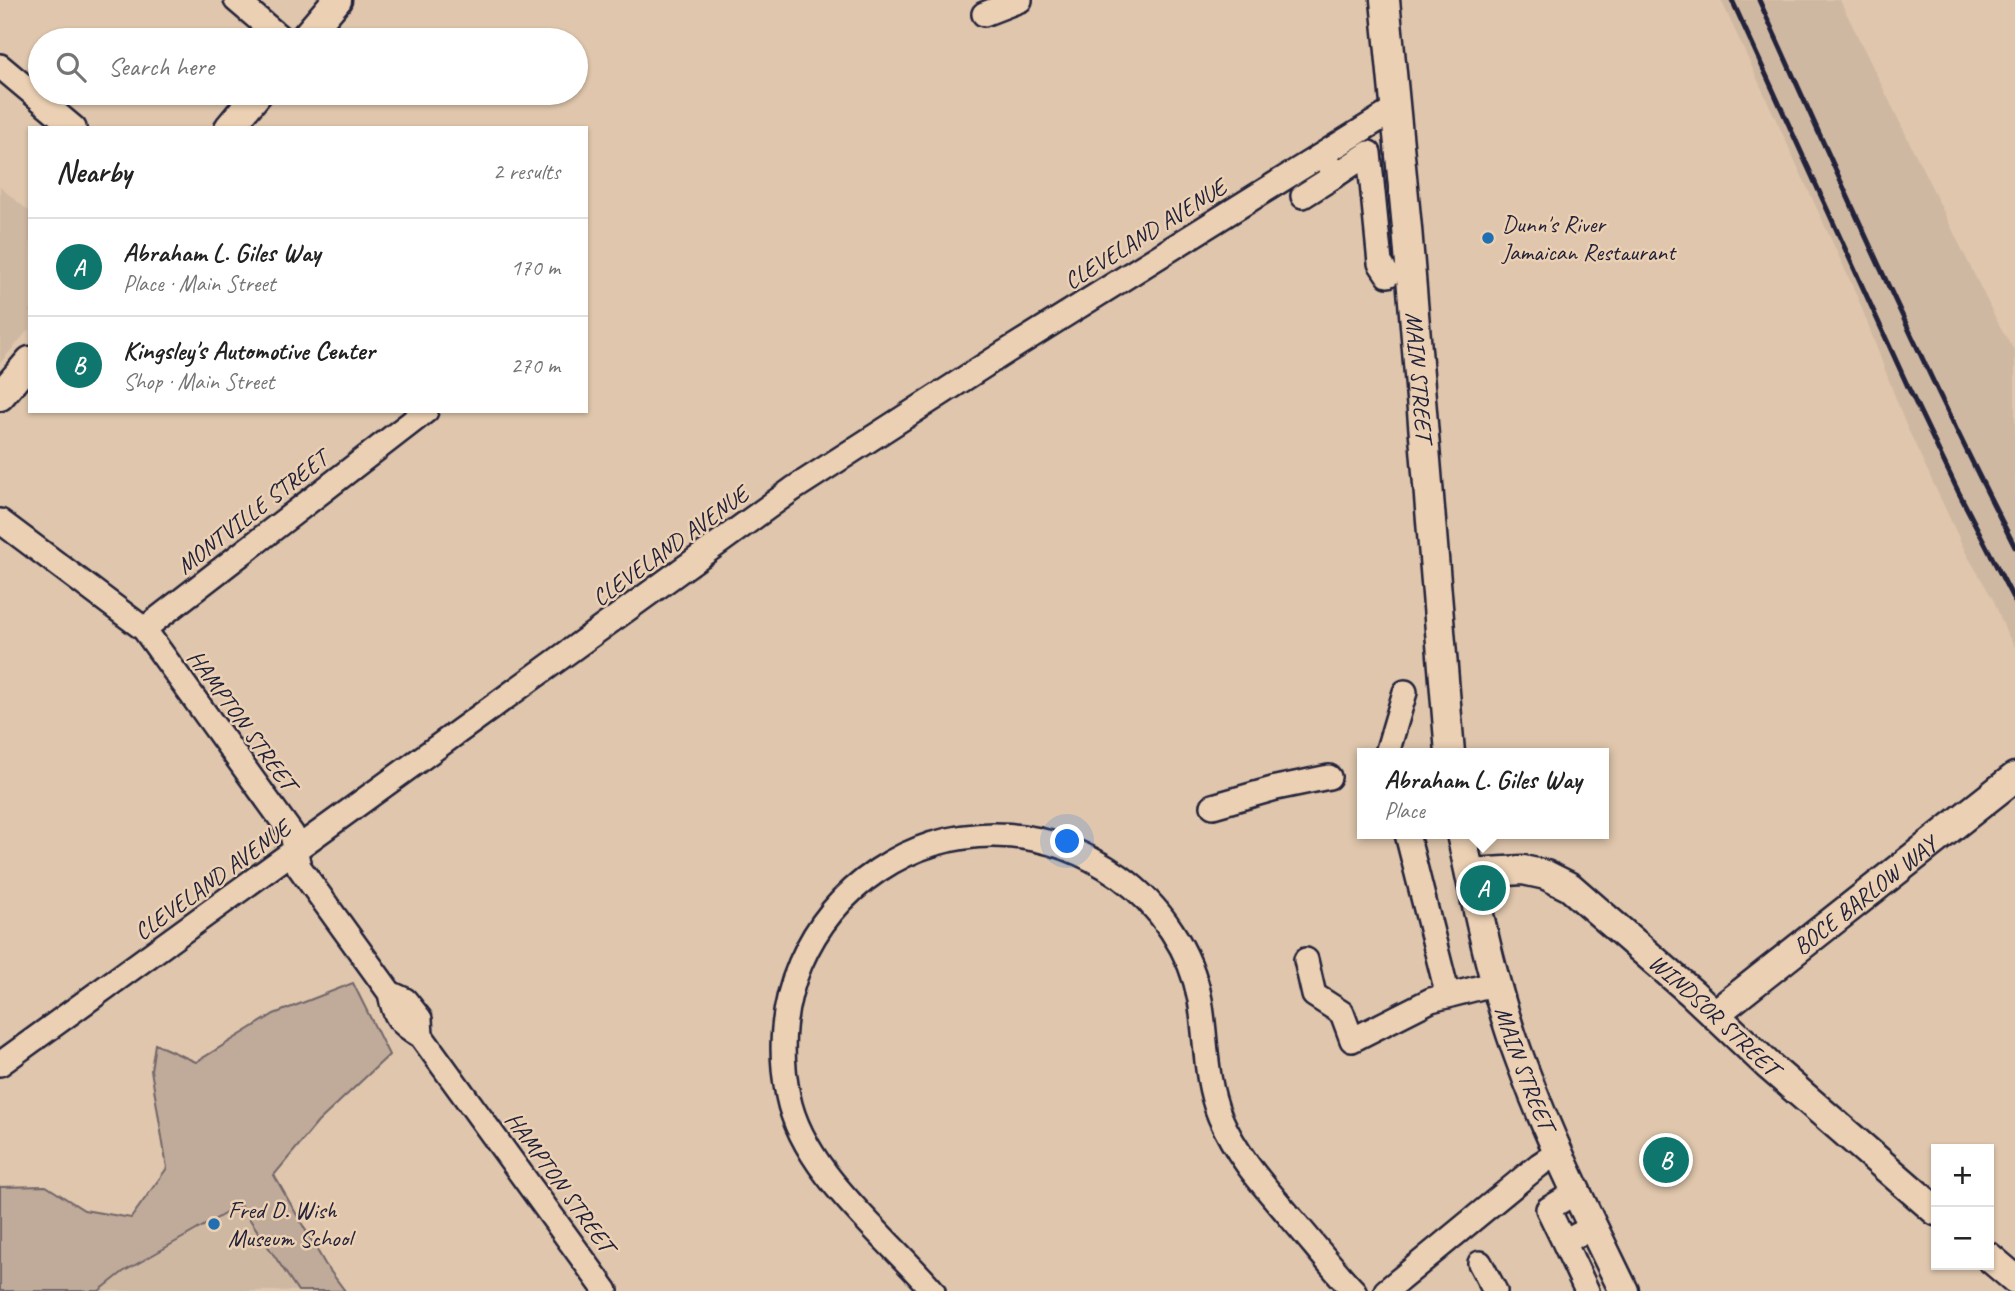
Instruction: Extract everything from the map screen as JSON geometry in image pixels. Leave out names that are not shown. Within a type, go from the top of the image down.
[{"type":"main road","points":[[313,28],[337,0]]},
{"type":"main road","name":"MAIN STREET","points":[[1385,0],[1397,108],[1450,748]]},
{"type":"main road","points":[[231,126],[248,105]]},
{"type":"main road","points":[[0,396],[28,363]]},
{"type":"main road","name":"BOCE BARLOW WAY","points":[[1715,1014],[2015,777]]},
{"type":"main road","name":"MAIN STREET","points":[[1462,839],[1497,983],[1520,1059],[1557,1153],[1593,1227],[1615,1288]]},
{"type":"main road","name":"WINDSOR STREET","points":[[1470,873],[1523,870],[1558,880],[1581,896],[1715,1014],[1769,1066],[1931,1207]]},
{"type":"main road","points":[[1994,1261],[2015,1279]]},
{"type":"street","points":[[236,0],[270,28]]},
{"type":"street","points":[[984,14],[1020,0]]},
{"type":"street","points":[[0,66],[28,89]]},
{"type":"street","points":[[47,105],[72,126]]},
{"type":"street","name":"CLEVELAND AVENUE","points":[[0,1064],[793,489],[993,360],[1397,108]]},
{"type":"street","points":[[1303,196],[1369,153],[1380,264],[1388,275]]},
{"type":"street","points":[[1322,155],[1336,175]]},
{"type":"street","name":"MONTVILLE STREET","points":[[144,629],[423,413]]},
{"type":"street","name":"HAMPTON STREET","points":[[0,521],[144,629],[292,834],[299,867],[390,993],[393,1011],[405,1027],[421,1036],[606,1291]]},
{"type":"street","points":[[1388,748],[1405,692]]},
{"type":"street","points":[[1213,806],[1276,788],[1329,777]]},
{"type":"street","points":[[933,1291],[839,1190],[814,1157],[788,1099],[784,1070],[784,1019],[794,978],[804,955],[833,909],[848,893],[873,873],[902,856],[929,845],[983,836],[1030,839],[1091,859],[1142,894],[1172,930],[1194,974],[1211,1086],[1219,1115],[1234,1147],[1259,1181],[1354,1291]]},
{"type":"street","points":[[1408,839],[1448,996]]},
{"type":"street","points":[[1306,960],[1314,995],[1342,1013],[1352,1040],[1431,1000],[1497,983]]},
{"type":"street","points":[[1386,1291],[1557,1153]]},
{"type":"street","points":[[1576,1192],[1548,1209],[1587,1291]]},
{"type":"street","points":[[1564,1242],[1593,1227]]},
{"type":"street","points":[[1480,1263],[1495,1291]]},
{"type":"shaded area","points":[[1721,0],[1840,0],[1997,321],[2015,352],[2015,647],[1994,601],[1966,553],[1905,423],[1858,298]]},
{"type":"shaded area","points":[[0,187],[28,210],[28,330],[0,363]]},
{"type":"shaded area","points":[[353,983],[389,1055],[318,1122],[274,1175],[325,1264],[345,1291],[298,1291],[240,1205],[123,1272],[99,1291],[0,1291],[0,1187],[46,1186],[84,1210],[131,1218],[167,1168],[151,1070],[155,1044],[196,1062],[274,1014]]},
{"type":"shaded area","name":"Fred D. Wish Museum School","points":[[238,1157],[333,1291],[46,1291]]},
{"type":"railway","points":[[1732,0],[1909,389],[2015,602]]},
{"type":"railway","points":[[1759,0],[1915,344],[2015,547]]},
{"type":"place","name":"Dunn's River Jamaican Restaurant","points":[[1488,238]]},
{"type":"place","name":"Abraham L. Giles Way","points":[[1483,888]]},
{"type":"place","name":"Kingsley's Automotive Center","points":[[1666,1160]]},
{"type":"place","name":"Fred D. Wish Museum School","points":[[214,1224]]}]
